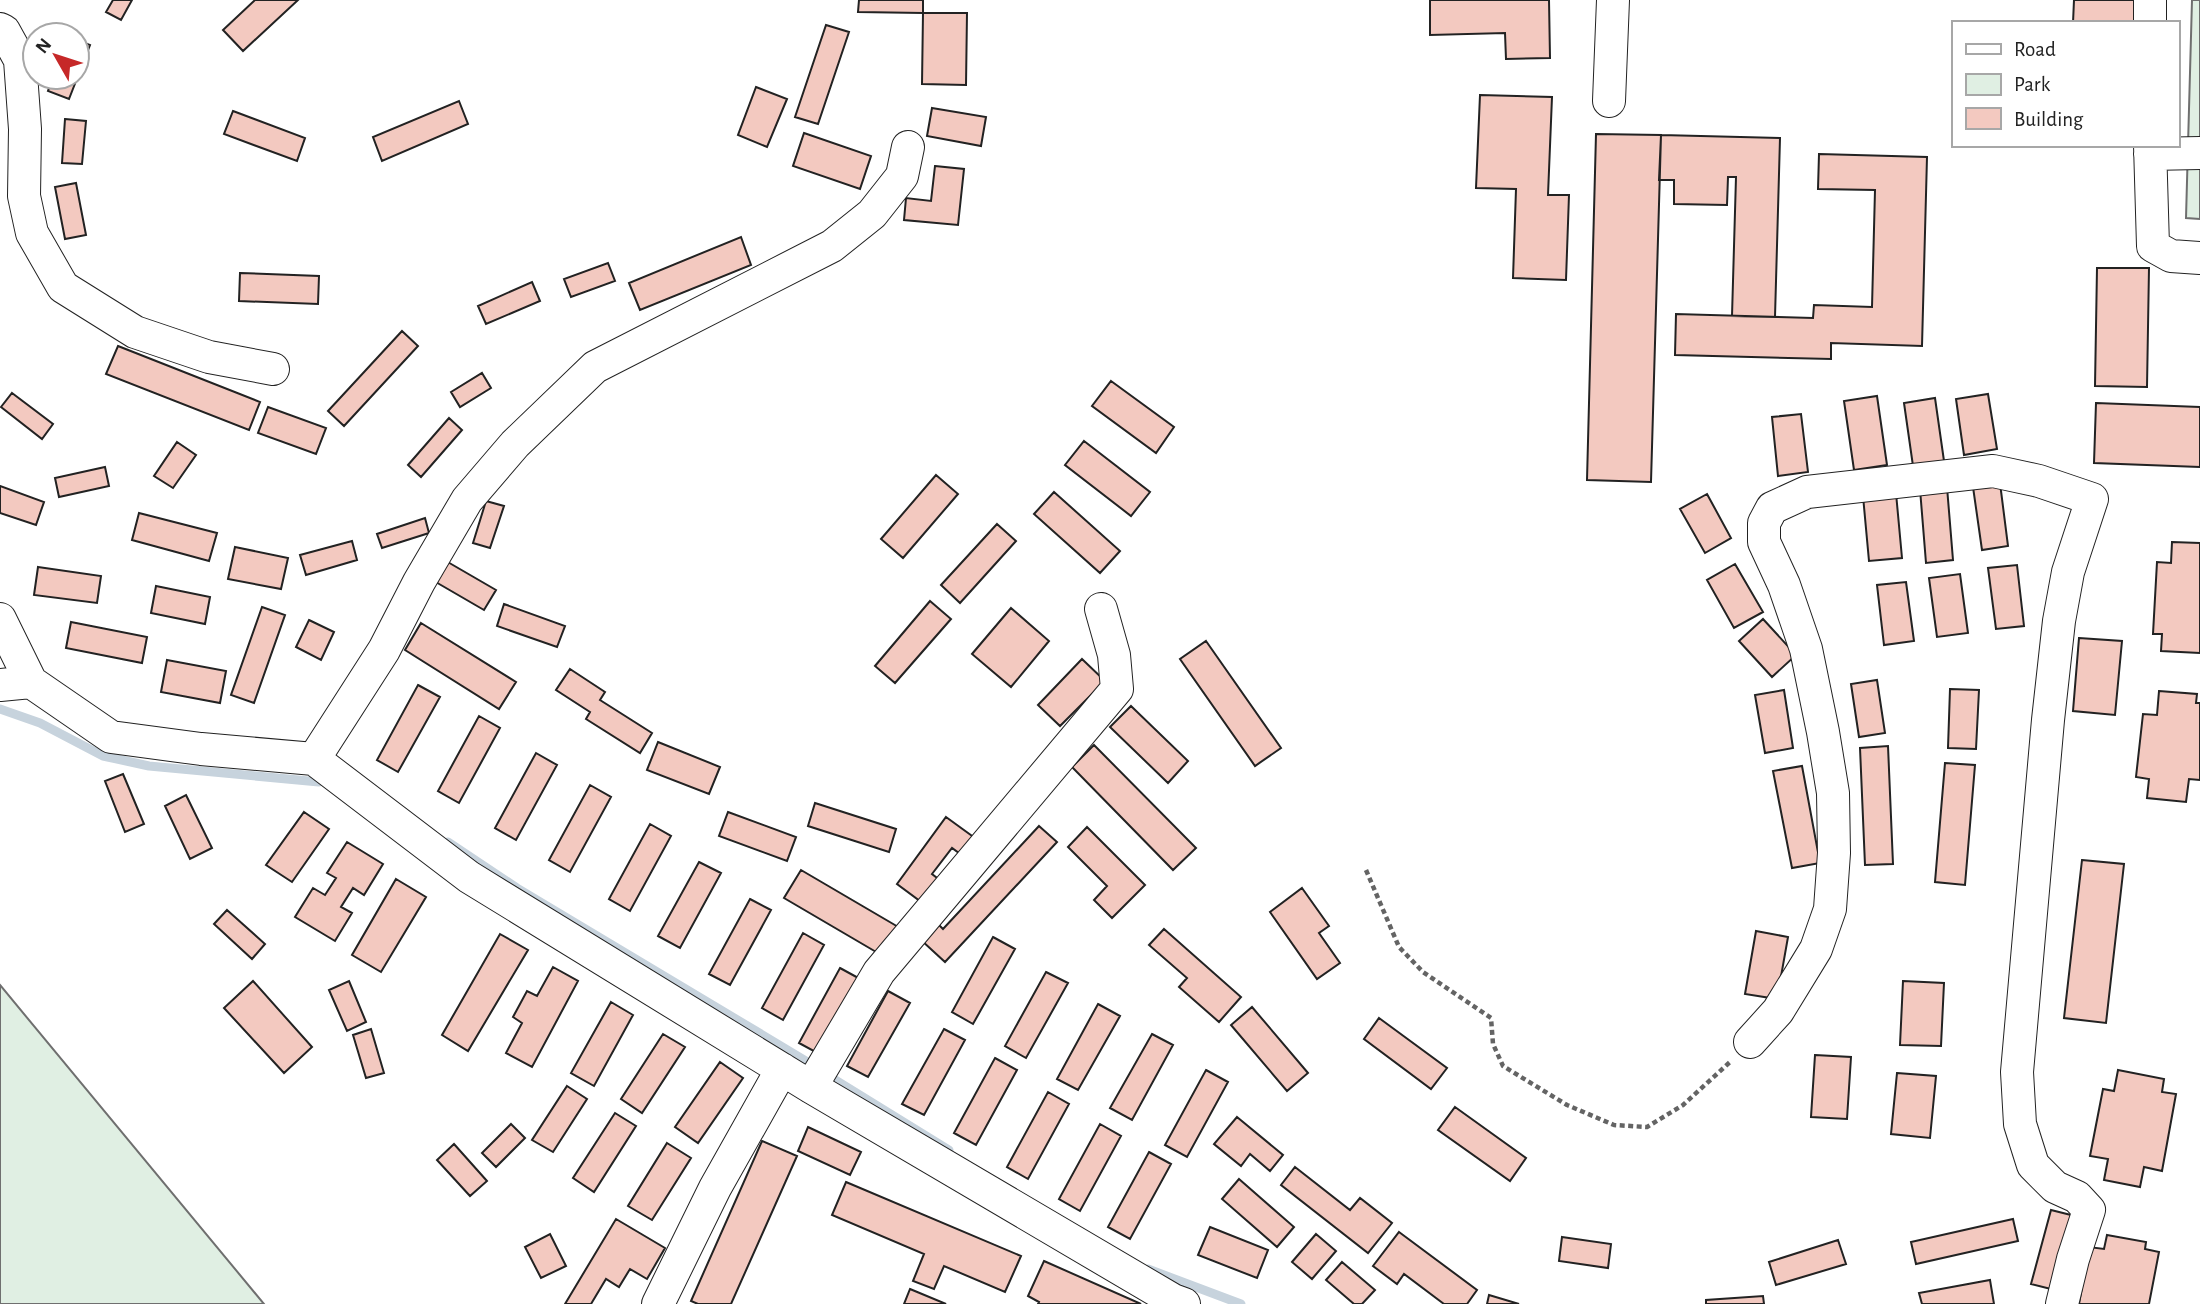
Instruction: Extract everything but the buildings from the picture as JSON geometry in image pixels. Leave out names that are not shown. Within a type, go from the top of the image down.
[{"type":"street","points":[[1609,101],[1613,0]]},
{"type":"street","points":[[2150,0],[2150,21]]},
{"type":"street","points":[[0,29],[20,60],[25,129],[24,196],[32,233],[63,287],[135,332],[209,357],[273,369]]},
{"type":"street","points":[[313,759],[384,650],[419,582],[467,500],[515,444],[595,367],[832,246],[872,214],[902,176],[908,148]]},
{"type":"street","points":[[2200,153],[2150,150],[2153,246],[2171,256],[2200,258]]},
{"type":"street","points":[[1751,1042],[1778,1010],[1815,949],[1830,909],[1834,853],[1833,793],[1806,649],[1784,585],[1764,542],[1763,523],[1772,508],[1807,492],[1993,471],[2039,481],[2092,499],[2068,572],[2059,621],[2017,1072],[2020,1124],[2033,1166],[2055,1187],[2077,1197],[2089,1210],[2062,1304]]},
{"type":"street","points":[[811,1087],[879,972],[1117,689],[1114,655],[1101,609]]},
{"type":"street","points":[[0,619],[15,684],[111,737],[201,749],[313,759],[469,877],[811,1087],[1184,1304]]},
{"type":"street","points":[[658,1304],[715,1188],[782,1069]]},
{"type":"path","points":[[1366,870],[1399,947],[1423,972],[1491,1018],[1493,1044],[1503,1066],[1567,1105],[1614,1125],[1647,1127],[1683,1105],[1751,1042]]},
{"type":"green space","points":[[2192,0],[2200,0],[2200,219],[2186,218]]},
{"type":"green space","points":[[0,985],[264,1304],[0,1304]]},
{"type":"waterway","points":[[0,709],[40,723],[103,756],[149,766],[319,782]]},
{"type":"waterway","points":[[448,842],[517,888],[811,1064]]},
{"type":"waterway","points":[[829,1076],[949,1150]]},
{"type":"waterway","points":[[1148,1269],[1241,1304]]}]
